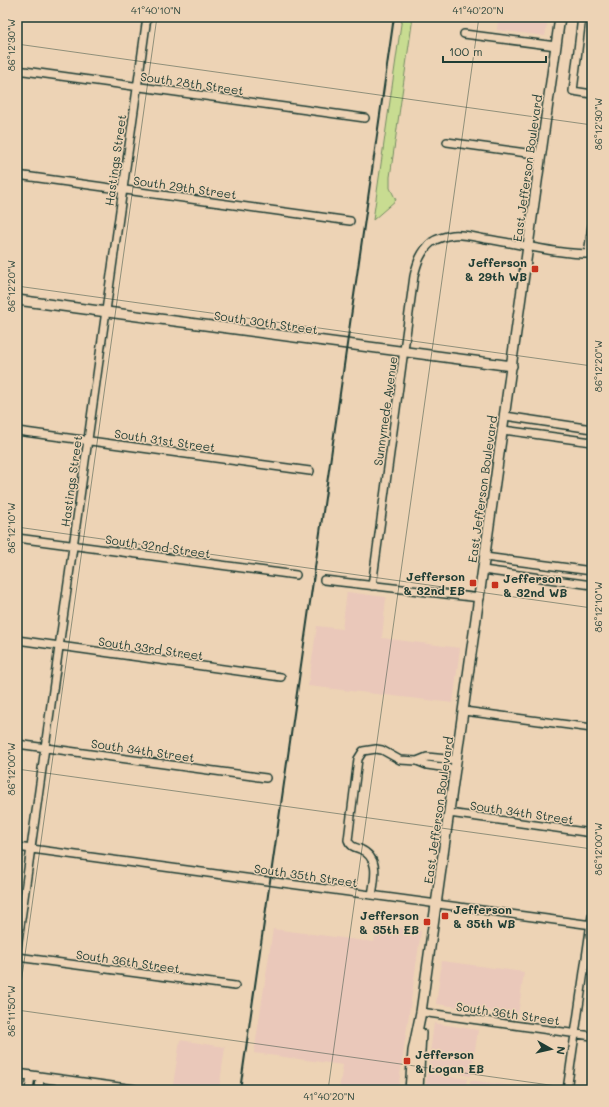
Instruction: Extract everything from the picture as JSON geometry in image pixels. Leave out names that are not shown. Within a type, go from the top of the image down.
[{"type":"street","name":"Hastings Street","points":[[17,948],[147,17]]},
{"type":"street","name":"East Jefferson Boulevard","points":[[409,1087],[413,1051],[421,1012],[480,598],[560,17]]},
{"type":"street","points":[[582,17],[572,91],[592,94]]},
{"type":"street","points":[[464,34],[556,46]]},
{"type":"street","name":"South 28th Street","points":[[17,70],[365,118]]},
{"type":"street","points":[[447,142],[541,154]]},
{"type":"street","name":"South 29th Street","points":[[17,175],[350,221]]},
{"type":"street","points":[[528,246],[590,254],[592,226]]},
{"type":"street","name":"Sunnymede Avenue","points":[[372,586],[417,264],[421,255],[431,244],[440,238],[453,235],[516,243],[528,246]]},
{"type":"street","name":"South 30th Street","points":[[17,300],[404,353],[512,366]]},
{"type":"street","points":[[505,416],[592,429]]},
{"type":"street","points":[[503,430],[592,442]]},
{"type":"street","name":"South 31st Street","points":[[17,431],[310,471]]},
{"type":"street","name":"South 32nd Street","points":[[17,538],[296,575]]},
{"type":"street","points":[[485,557],[592,571]]},
{"type":"street","points":[[483,570],[592,585]]},
{"type":"street","points":[[324,580],[480,598]]},
{"type":"street","name":"South 33rd Street","points":[[17,640],[281,677]]},
{"type":"street","points":[[464,711],[592,728]]},
{"type":"street","name":"South 34th Street","points":[[17,744],[266,778]]},
{"type":"street","points":[[372,895],[375,873],[373,861],[366,852],[351,845],[348,840],[358,759],[363,751],[376,749],[382,750],[400,760],[417,761],[427,757],[456,765]]},
{"type":"street","name":"South 34th Street","points":[[449,814],[592,833]]},
{"type":"street","name":"South 35th Street","points":[[17,847],[591,925]]},
{"type":"street","points":[[567,1090],[592,916]]},
{"type":"street","name":"South 36th Street","points":[[17,957],[235,986]]},
{"type":"street","name":"East Jefferson Boulevard","points":[[418,1090],[421,1012]]},
{"type":"street","name":"South 36th Street","points":[[421,1012],[592,1036]]},
{"type":"street","points":[[17,1074],[134,1090]]},
{"type":"street","points":[[29,1090],[31,1076]]},
{"type":"street","points":[[39,1090],[40,1078]]},
{"type":"shaded area","points":[[498,17],[548,17],[545,36],[497,30]]},
{"type":"shaded area","points":[[347,592],[386,597],[382,638],[460,648],[453,703],[308,686],[317,626],[342,629]]},
{"type":"shaded area","points":[[377,925],[421,931],[398,1090],[339,1090],[343,1065],[254,1053],[273,929],[374,942]]},
{"type":"shaded area","points":[[442,961],[524,972],[518,1015],[436,1004]]},
{"type":"shaded area","points":[[434,1023],[478,1030],[471,1076],[428,1069]]},
{"type":"shaded area","points":[[180,1040],[225,1047],[219,1090],[173,1085]]},
{"type":"shaded area","points":[[427,1073],[467,1079],[465,1090],[425,1090]]},
{"type":"shaded area","points":[[470,1080],[539,1090],[469,1090]]},
{"type":"green space","points":[[402,17],[413,17],[390,177],[390,188],[396,200],[373,220]]},
{"type":"railway","points":[[240,1090],[394,17]]},
{"type":"place","name":"Jefferson & 29th WB","points":[[535,269]]},
{"type":"place","name":"Jefferson & 32nd EB","points":[[473,583]]},
{"type":"place","name":"Jefferson & 32nd WB","points":[[495,585]]},
{"type":"place","name":"Jefferson & 35th WB","points":[[445,916]]},
{"type":"place","name":"Jefferson & 35th EB","points":[[427,922]]},
{"type":"place","name":"Jefferson & Logan EB","points":[[407,1061]]}]
